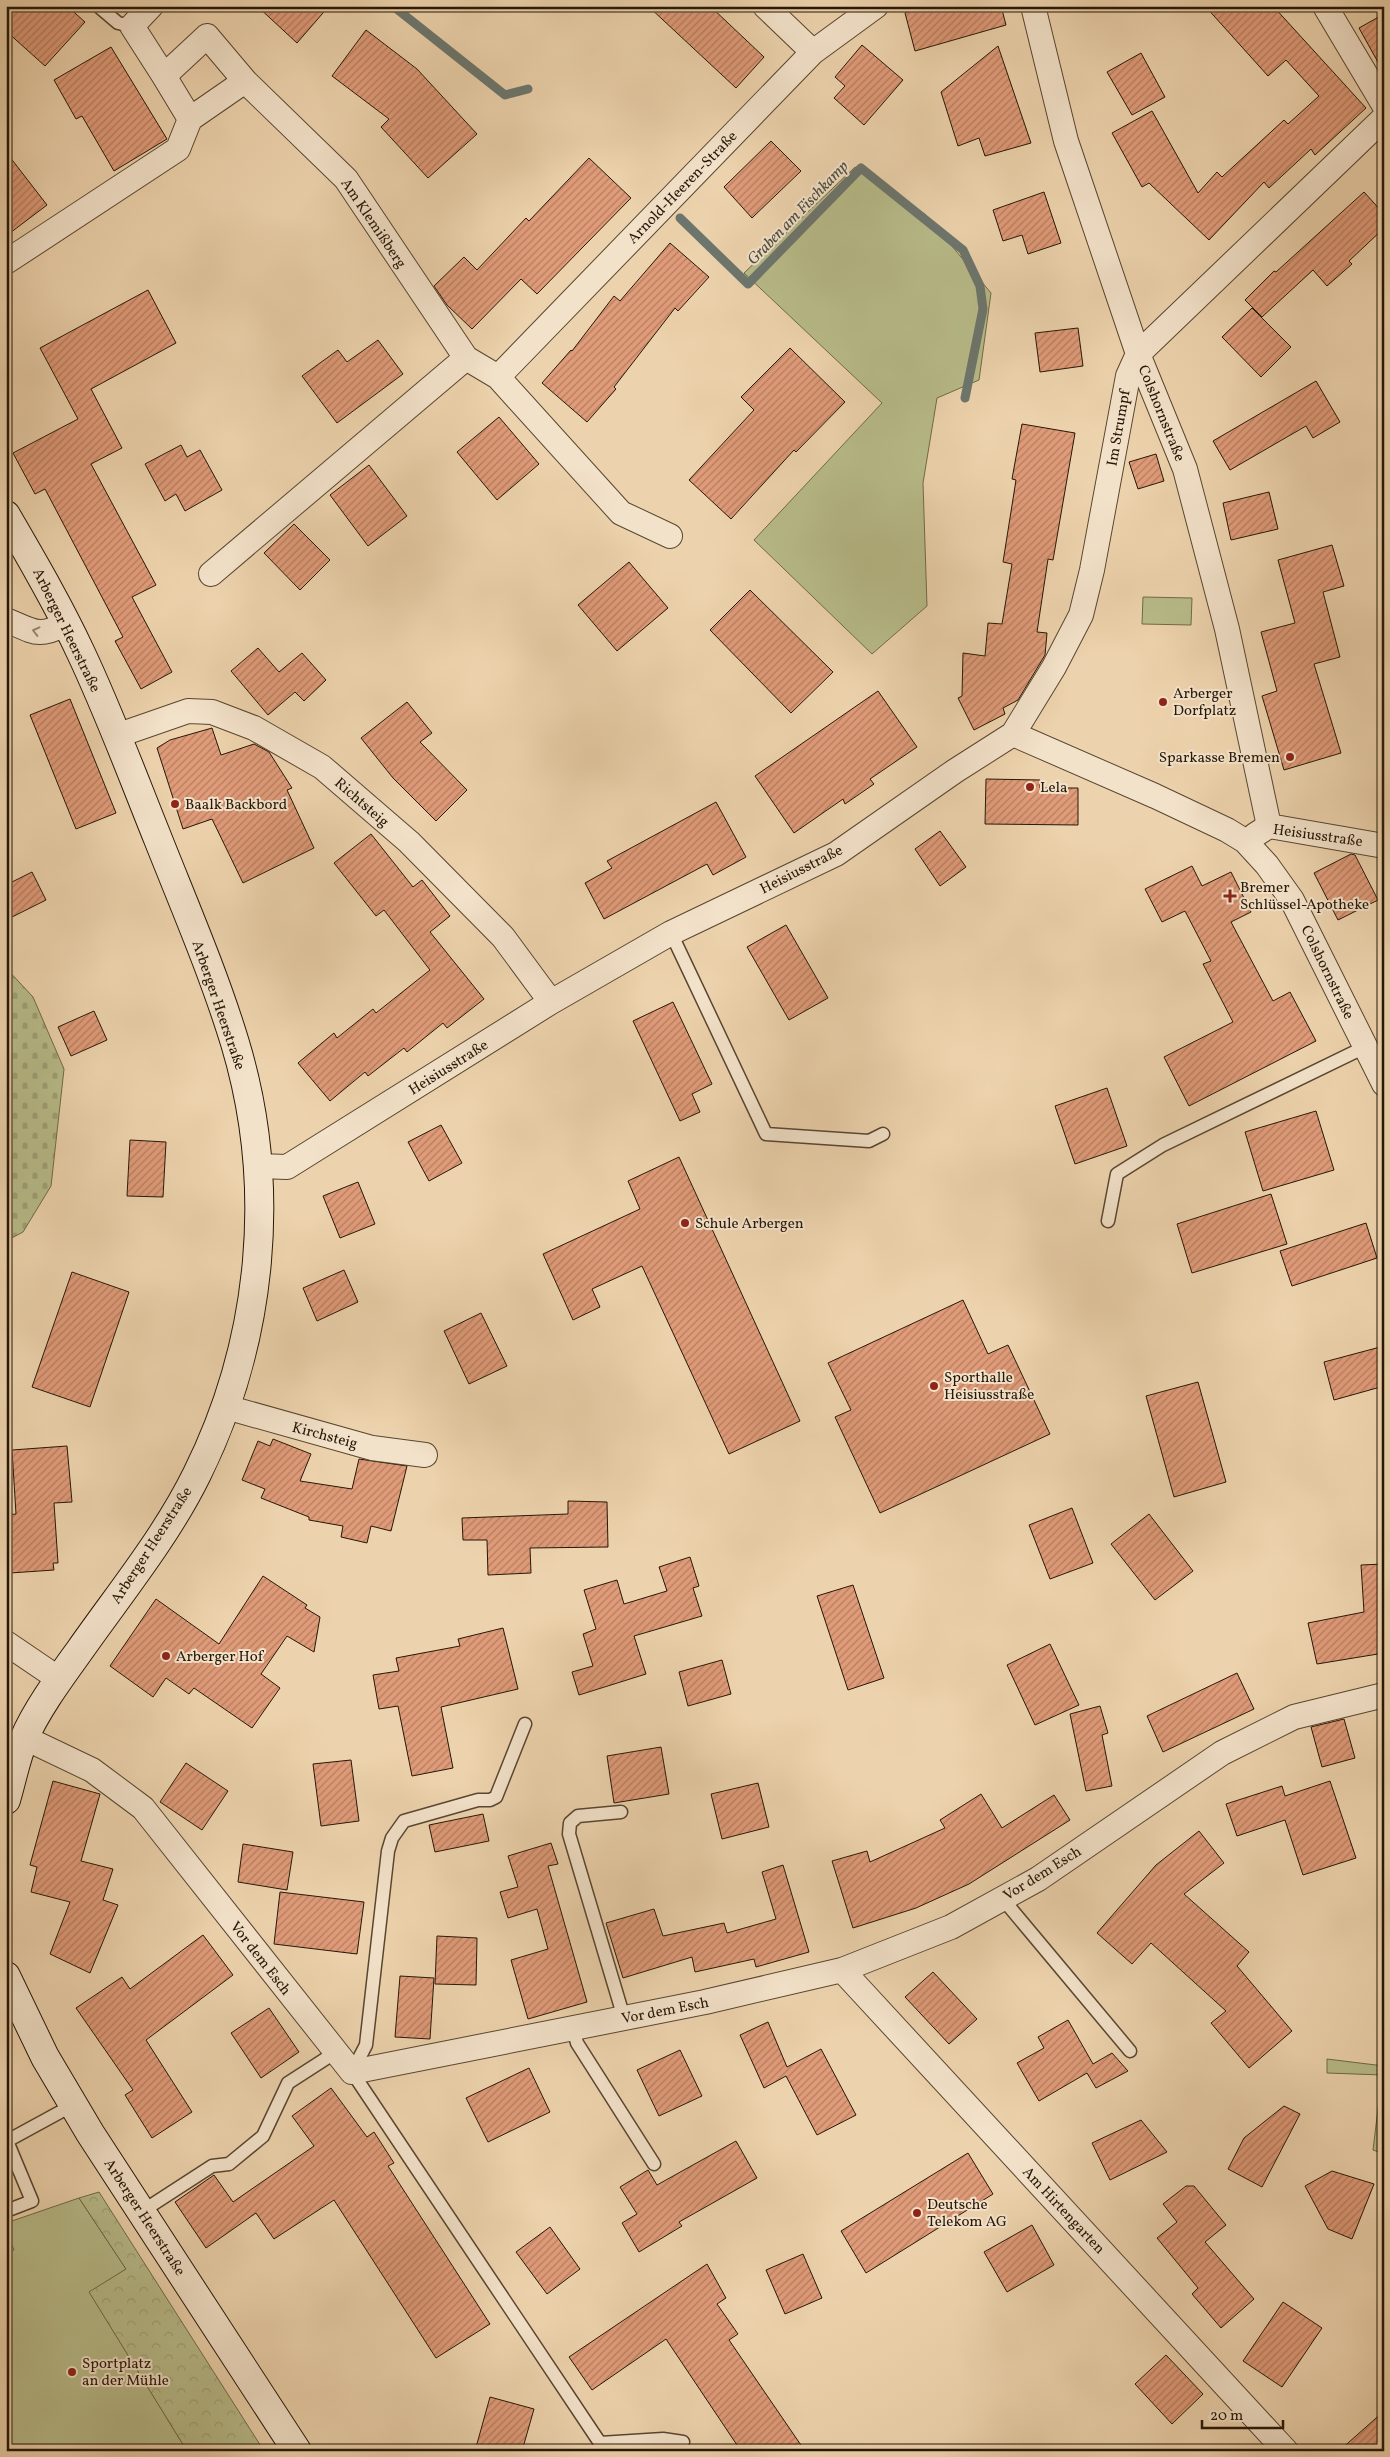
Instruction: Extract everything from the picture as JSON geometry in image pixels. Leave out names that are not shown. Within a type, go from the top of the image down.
[{"type":"main road","name":"Arberger Heerstraße","points":[[6,515],[80,651],[184,902],[235,1044],[249,1099],[259,1166],[260,1214],[255,1289],[244,1351],[226,1407],[196,1475],[159,1538],[59,1680],[25,1738],[6,1800]]},
{"type":"main road","name":"Arberger Heerstraße","points":[[7,1979],[45,2057],[73,2105],[297,2451]]},
{"type":"street","points":[[151,6],[132,26],[190,119]]},
{"type":"street","points":[[765,6],[813,52]]},
{"type":"street","name":"Arnold-Heeren-Straße","points":[[498,377],[813,52],[876,6]]},
{"type":"street","name":"Colshornstraße","points":[[1032,6],[1066,141],[1138,354],[1185,470],[1227,630],[1269,826]]},
{"type":"street","points":[[1325,6],[1384,105]]},
{"type":"street","name":"Am Klemißberg","points":[[164,76],[207,36],[245,81],[346,178],[466,358],[498,377],[621,513],[670,536]]},
{"type":"street","points":[[6,262],[178,149],[190,119],[245,81]]},
{"type":"street","name":"Im Strumpf","points":[[1014,734],[1054,667],[1081,615],[1092,570],[1128,376],[1138,354],[1384,118]]},
{"type":"street","points":[[212,574],[466,358]]},
{"type":"street","points":[[6,620],[46,634],[66,624]]},
{"type":"street","name":"Richtsteig","points":[[116,736],[188,711],[212,712],[254,728],[322,767],[409,842],[503,937],[552,1002]]},
{"type":"street","points":[[1014,734],[1155,796],[1227,830],[1245,841]]},
{"type":"street","name":"Heisiusstraße","points":[[259,1166],[287,1167],[552,1002],[671,934],[836,854],[955,771],[1014,734]]},
{"type":"street","name":"Heisiusstraße","points":[[1245,841],[1269,826],[1384,846]]},
{"type":"street","name":"Colshornstraße","points":[[1245,841],[1267,865],[1292,900],[1384,1084]]},
{"type":"street","name":"Kirchsteig","points":[[226,1407],[372,1448],[425,1455]]},
{"type":"street","points":[[6,1643],[59,1680]]},
{"type":"street","name":"Vor dem Esch","points":[[25,1738],[92,1770],[143,1808],[352,2072],[624,2018],[842,1970],[950,1927],[1038,1879],[1222,1753],[1294,1717],[1384,1695]]},
{"type":"street","name":"Am Hirtengarten","points":[[842,1970],[1286,2451]]},
{"type":"lane","points":[[98,6],[118,23],[132,26]]},
{"type":"lane","points":[[671,934],[766,1134],[869,1141],[882,1134]]},
{"type":"lane","points":[[1108,1221],[1117,1174],[1163,1145],[1365,1046]]},
{"type":"lane","points":[[525,1724],[496,1797],[490,1800],[478,1800],[404,1821],[392,1838],[388,1851],[366,2045],[352,2072],[600,2442],[663,2439],[683,2442]]},
{"type":"lane","points":[[621,1812],[578,1816],[570,1823],[569,1834],[624,2018]]},
{"type":"lane","points":[[1002,1898],[1016,1918],[1093,2004],[1130,2051]]},
{"type":"lane","points":[[573,2028],[577,2043],[654,2164]]},
{"type":"lane","points":[[141,2212],[212,2166],[229,2164],[236,2159],[263,2136],[288,2084],[336,2052]]},
{"type":"lane","points":[[6,2211],[32,2201],[7,2141],[73,2105]]},
{"type":"green space","points":[[855,167],[926,215],[991,293],[979,380],[937,398],[923,483],[927,606],[872,654],[754,540],[882,403],[744,273]]},
{"type":"green space","points":[[1143,597],[1192,598],[1191,625],[1142,624]]},
{"type":"green space","points":[[6,968],[33,997],[64,1069],[51,1186],[23,1232],[6,1241]]},
{"type":"green space","points":[[1327,2059],[1384,2066],[1382,2153],[1373,2150],[1382,2075],[1327,2073]]},
{"type":"green space","points":[[99,2192],[264,2451],[187,2451],[89,2292],[126,2269],[79,2198]]},
{"type":"green space","name":"Sportplatz an der Mühle","points":[[79,2198],[126,2269],[90,2293],[187,2451],[6,2451],[6,2253],[14,2250],[6,2230],[6,2223]]},
{"type":"building","points":[[6,6],[67,6],[85,22],[45,66],[6,31]]},
{"type":"building","points":[[257,6],[329,6],[297,43]]},
{"type":"building","points":[[648,6],[710,6],[764,57],[736,88]]},
{"type":"building","points":[[927,6],[1001,6],[1006,25],[915,51],[905,13]]},
{"type":"building","points":[[1205,6],[1273,6],[1366,108],[1315,155],[1311,149],[1269,188],[1264,182],[1209,240],[1149,183],[1142,187],[1112,133],[1152,111],[1198,193],[1217,172],[1222,177],[1284,120],[1288,124],[1319,96],[1286,60],[1268,76]]},
{"type":"building","points":[[1384,14],[1384,73],[1359,28]]},
{"type":"building","points":[[366,30],[417,69],[477,134],[428,178],[381,127],[389,119],[332,76]]},
{"type":"building","points":[[862,45],[903,80],[864,125],[834,98],[845,86],[835,77]]},
{"type":"building","points":[[998,46],[1031,143],[985,156],[979,138],[958,146],[941,92]]},
{"type":"building","points":[[111,47],[167,139],[114,171],[82,116],[76,119],[54,80]]},
{"type":"building","points":[[1141,53],[1165,97],[1132,115],[1107,72]]},
{"type":"building","points":[[771,141],[801,171],[752,218],[724,187]]},
{"type":"building","points":[[6,152],[47,205],[6,236]]},
{"type":"building","points":[[589,158],[631,198],[537,294],[521,279],[472,329],[447,305],[434,286],[464,257],[477,270],[526,218],[529,221]]},
{"type":"building","points":[[1044,192],[1061,243],[1028,254],[1022,235],[1003,241],[993,210]]},
{"type":"building","points":[[1364,192],[1384,214],[1384,228],[1349,261],[1352,264],[1327,286],[1313,270],[1262,317],[1245,300],[1274,271],[1276,272]]},
{"type":"building","points":[[670,243],[709,277],[678,311],[675,308],[614,387],[616,389],[587,422],[542,383],[572,351],[614,296],[620,301]]},
{"type":"building","points":[[148,290],[176,343],[91,389],[122,448],[91,464],[156,585],[132,597],[172,672],[141,689],[115,641],[123,637],[45,489],[35,494],[13,453],[78,419],[40,348]]},
{"type":"building","points":[[1252,308],[1291,347],[1261,377],[1222,337]]},
{"type":"building","points":[[1078,328],[1083,366],[1040,372],[1035,333]]},
{"type":"building","points":[[378,340],[403,374],[337,423],[302,376],[338,350],[347,362]]},
{"type":"building","points":[[790,348],[845,402],[796,452],[794,450],[731,519],[689,480],[754,410],[741,397]]},
{"type":"building","points":[[1316,381],[1340,422],[1313,438],[1306,426],[1230,470],[1213,441]]},
{"type":"building","points":[[499,417],[539,464],[497,500],[457,452]]},
{"type":"building","points":[[1022,424],[1075,433],[1053,560],[1048,559],[1037,632],[1047,633],[1045,655],[1018,700],[1003,708],[1005,714],[974,730],[958,698],[962,696],[963,653],[985,656],[988,623],[1002,624],[1012,564],[1003,562],[1016,480],[1012,479]]},
{"type":"building","points":[[181,445],[187,457],[200,450],[222,490],[185,511],[176,494],[165,501],[145,464]]},
{"type":"building","points":[[1156,454],[1164,481],[1138,489],[1129,462]]},
{"type":"building","points":[[369,465],[407,516],[368,546],[330,495]]},
{"type":"building","points":[[1269,492],[1278,529],[1231,540],[1223,503]]},
{"type":"building","points":[[294,524],[330,560],[300,590],[264,553]]},
{"type":"building","points":[[1332,545],[1344,586],[1323,592],[1340,657],[1314,664],[1341,753],[1284,770],[1262,696],[1277,691],[1261,632],[1295,623],[1278,560]]},
{"type":"building","points":[[629,562],[668,608],[617,651],[578,605]]},
{"type":"building","points":[[750,590],[833,672],[791,713],[710,630]]},
{"type":"building","points":[[258,648],[279,672],[302,653],[326,680],[304,701],[295,692],[268,715],[231,671]]},
{"type":"building","points":[[878,691],[917,747],[870,779],[874,784],[845,804],[843,799],[794,833],[755,776]]},
{"type":"building","points":[[70,699],[116,813],[76,829],[30,715]]},
{"type":"building","points":[[407,702],[432,733],[420,742],[467,790],[436,821],[393,778],[361,738]]},
{"type":"building","points":[[212,728],[221,755],[254,744],[269,752],[292,788],[287,790],[314,848],[243,883],[212,819],[183,829],[157,748],[170,740]]},
{"type":"building","points":[[986,779],[1040,780],[1040,788],[1078,788],[1078,825],[985,824]]},
{"type":"building","points":[[716,802],[746,857],[713,875],[707,864],[604,919],[585,883],[612,868],[607,861]]},
{"type":"building","points":[[940,831],[966,867],[940,886],[915,849]]},
{"type":"building","points":[[371,834],[413,887],[422,880],[450,916],[430,932],[484,999],[447,1028],[443,1023],[407,1052],[404,1048],[368,1076],[365,1072],[330,1101],[298,1063],[334,1033],[337,1038],[373,1009],[376,1013],[430,970],[384,910],[376,916],[334,863]]},
{"type":"building","points":[[1351,854],[1355,855],[1378,900],[1338,920],[1314,873]]},
{"type":"building","points":[[1192,866],[1202,886],[1231,872],[1251,912],[1231,922],[1273,1001],[1290,992],[1316,1041],[1189,1106],[1164,1057],[1233,1022],[1203,964],[1211,961],[1185,911],[1162,922],[1145,889]]},
{"type":"building","points":[[32,872],[46,900],[6,920],[6,885]]},
{"type":"building","points":[[786,925],[828,998],[789,1020],[747,947]]},
{"type":"building","points":[[673,1002],[712,1084],[692,1094],[700,1112],[680,1121],[633,1021]]},
{"type":"building","points":[[94,1011],[107,1040],[71,1056],[58,1027]]},
{"type":"building","points":[[1107,1088],[1127,1146],[1075,1164],[1055,1106]]},
{"type":"building","points":[[1316,1111],[1334,1170],[1263,1191],[1245,1132]]},
{"type":"building","points":[[441,1125],[462,1163],[429,1181],[408,1142]]},
{"type":"building","points":[[130,1140],[166,1142],[163,1197],[127,1196]]},
{"type":"building","points":[[679,1157],[800,1421],[729,1454],[642,1266],[592,1289],[600,1307],[573,1320],[543,1254],[640,1209],[628,1181]]},
{"type":"building","points":[[358,1182],[375,1224],[340,1238],[323,1196]]},
{"type":"building","points":[[1271,1194],[1287,1244],[1192,1273],[1177,1224]]},
{"type":"building","points":[[1366,1223],[1377,1258],[1292,1286],[1280,1251]]},
{"type":"building","points":[[344,1270],[358,1302],[317,1321],[303,1288]]},
{"type":"building","points":[[72,1272],[129,1292],[90,1407],[32,1387]]},
{"type":"building","name":"Sporthalle Heisiusstraße","points":[[963,1300],[988,1354],[1008,1345],[1050,1434],[880,1513],[835,1417],[851,1410],[828,1363]]},
{"type":"building","points":[[481,1313],[507,1366],[469,1384],[444,1331]]},
{"type":"building","points":[[1384,1346],[1384,1386],[1334,1400],[1324,1362]]},
{"type":"building","points":[[1198,1382],[1226,1482],[1174,1497],[1146,1396]]},
{"type":"building","points":[[273,1439],[311,1454],[300,1481],[352,1489],[359,1459],[407,1466],[391,1531],[371,1526],[367,1543],[341,1537],[343,1526],[309,1520],[309,1517],[261,1498],[265,1489],[242,1480],[258,1441],[270,1446]]},
{"type":"building","points":[[67,1446],[72,1502],[54,1503],[58,1563],[53,1563],[54,1570],[10,1573],[6,1515],[16,1514],[12,1450]]},
{"type":"building","points":[[568,1501],[607,1502],[608,1547],[530,1548],[531,1573],[488,1575],[487,1540],[463,1540],[462,1518],[568,1514]]},
{"type":"building","points":[[1072,1508],[1093,1563],[1050,1579],[1029,1525]]},
{"type":"building","points":[[1149,1514],[1193,1571],[1155,1600],[1111,1544]]},
{"type":"building","points":[[690,1557],[699,1586],[693,1588],[702,1616],[634,1636],[646,1674],[579,1695],[572,1672],[593,1666],[583,1634],[596,1629],[584,1590],[617,1580],[624,1604],[667,1591],[659,1567]]},
{"type":"building","points":[[1384,1564],[1384,1653],[1317,1664],[1308,1623],[1364,1612],[1361,1565]]},
{"type":"building","points":[[263,1576],[307,1605],[305,1608],[320,1617],[314,1652],[287,1636],[261,1674],[280,1688],[252,1728],[194,1688],[189,1694],[166,1678],[153,1697],[110,1666],[156,1599],[219,1644]]},
{"type":"building","points":[[853,1585],[884,1678],[848,1690],[817,1596]]},
{"type":"building","points":[[503,1628],[518,1689],[441,1707],[453,1768],[412,1776],[398,1706],[379,1709],[373,1675],[399,1671],[396,1658],[460,1646],[458,1639]]},
{"type":"building","points":[[1050,1644],[1079,1705],[1035,1725],[1007,1665]]},
{"type":"building","points":[[722,1660],[731,1694],[688,1706],[679,1672]]},
{"type":"building","points":[[1237,1673],[1254,1709],[1163,1752],[1147,1716]]},
{"type":"building","points":[[1100,1706],[1108,1733],[1102,1735],[1112,1786],[1086,1791],[1070,1714]]},
{"type":"building","points":[[1344,1719],[1355,1758],[1322,1767],[1311,1727]]},
{"type":"building","points":[[661,1747],[669,1794],[614,1803],[607,1756]]},
{"type":"building","points":[[351,1760],[359,1821],[321,1826],[313,1764]]},
{"type":"building","points":[[186,1763],[228,1791],[202,1830],[160,1802]]},
{"type":"building","points":[[53,1781],[100,1794],[81,1861],[113,1869],[103,1900],[118,1905],[90,1973],[50,1954],[70,1902],[31,1892],[37,1867],[30,1865]]},
{"type":"building","points":[[1330,1781],[1356,1858],[1303,1875],[1285,1820],[1237,1836],[1226,1804],[1282,1786],[1285,1796]]},
{"type":"building","points":[[758,1783],[769,1827],[722,1839],[711,1794]]},
{"type":"building","points":[[981,1794],[1002,1828],[1054,1795],[1070,1820],[969,1884],[916,1908],[853,1928],[832,1861],[867,1851],[870,1862],[945,1828],[940,1820]]},
{"type":"building","points":[[483,1814],[489,1841],[435,1852],[429,1825]]},
{"type":"building","points":[[1199,1831],[1224,1863],[1184,1894],[1249,1952],[1237,1966],[1292,2031],[1249,2068],[1211,2023],[1226,2011],[1151,1943],[1132,1964],[1097,1933],[1156,1865]]},
{"type":"building","points":[[551,1843],[558,1864],[548,1866],[587,2002],[528,2019],[511,1960],[548,1949],[537,1909],[508,1918],[500,1892],[518,1887],[508,1856]]},
{"type":"building","points":[[243,1844],[293,1852],[287,1890],[238,1882]]},
{"type":"building","points":[[783,1865],[809,1952],[756,1967],[754,1959],[695,1972],[692,1957],[623,1978],[606,1923],[654,1909],[663,1936],[724,1923],[727,1933],[776,1919],[762,1872]]},
{"type":"building","points":[[280,1892],[364,1902],[357,1954],[274,1944]]},
{"type":"building","points":[[203,1935],[233,1975],[146,2040],[192,2112],[152,2138],[125,2095],[133,2090],[76,2008],[122,1977],[130,1989]]},
{"type":"building","points":[[437,1936],[477,1938],[476,1985],[435,1984]]},
{"type":"building","points":[[933,1972],[977,2019],[949,2044],[905,1997]]},
{"type":"building","points":[[400,1976],[434,1978],[430,2039],[395,2037]]},
{"type":"building","points":[[269,2008],[299,2052],[261,2078],[231,2033]]},
{"type":"building","points":[[1068,2020],[1093,2064],[1112,2053],[1128,2071],[1096,2088],[1087,2073],[1039,2101],[1017,2063],[1044,2048],[1038,2037]]},
{"type":"building","points":[[768,2022],[787,2067],[821,2049],[856,2115],[817,2135],[786,2076],[764,2088],[740,2035]]},
{"type":"building","points":[[680,2050],[702,2096],[659,2116],[637,2070]]},
{"type":"building","points":[[529,2068],[550,2112],[488,2142],[466,2098]]},
{"type":"building","points":[[331,2088],[367,2137],[374,2132],[394,2163],[388,2166],[490,2324],[436,2358],[334,2200],[274,2239],[256,2213],[206,2248],[175,2202],[214,2175],[233,2202],[314,2146],[292,2116]]},
{"type":"building","points":[[1284,2106],[1300,2114],[1262,2187],[1228,2169],[1244,2138]]},
{"type":"building","points":[[1141,2120],[1167,2152],[1110,2180],[1092,2143]]},
{"type":"building","points":[[736,2141],[757,2178],[679,2222],[682,2226],[639,2252],[622,2223],[637,2214],[620,2187],[648,2170],[657,2185]]},
{"type":"building","name":"Deutsche Telekom AG","points":[[968,2153],[993,2194],[866,2273],[841,2231]]},
{"type":"building","points":[[1332,2171],[1374,2184],[1352,2239],[1328,2229],[1305,2186]]},
{"type":"building","points":[[1186,2186],[1194,2186],[1226,2225],[1205,2242],[1254,2299],[1221,2328],[1192,2294],[1198,2288],[1157,2238],[1177,2222],[1163,2204]]},
{"type":"building","points":[[1032,2225],[1054,2265],[1007,2292],[984,2252]]},
{"type":"building","points":[[550,2227],[580,2269],[547,2294],[516,2252]]},
{"type":"building","points":[[803,2254],[822,2298],[785,2314],[766,2270]]},
{"type":"building","points":[[707,2264],[726,2298],[717,2304],[738,2334],[729,2340],[805,2451],[741,2451],[666,2339],[592,2390],[569,2357]]},
{"type":"building","points":[[1283,2302],[1322,2328],[1282,2387],[1243,2361]]},
{"type":"building","points":[[1166,2355],[1203,2394],[1172,2424],[1135,2384]]},
{"type":"building","points":[[490,2397],[534,2409],[522,2451],[475,2451]]},
{"type":"building","points":[[1384,2411],[1384,2451],[1339,2451]]},
{"type":"waterway","name":"Graben am Fischkamp","points":[[393,6],[505,95],[528,89]]},
{"type":"waterway","name":"Graben am Fischkamp","points":[[680,218],[748,284],[861,168],[963,250],[980,286],[983,309],[965,398]]},
{"type":"place","name":"Arberger Dorfplatz","points":[[1163,702]]},
{"type":"place","name":"Sparkasse Bremen","points":[[1290,757]]},
{"type":"place","name":"Lela","points":[[1030,787]]},
{"type":"place","name":"Baalk Backbord","points":[[175,804]]},
{"type":"place","name":"Bremer Schlüssel-Apotheke","points":[[1230,896]]},
{"type":"place","name":"Schule Arbergen","points":[[685,1223]]},
{"type":"place","name":"Sporthalle Heisiusstraße","points":[[934,1386]]},
{"type":"place","name":"Arberger Hof","points":[[166,1656]]},
{"type":"place","name":"Deutsche Telekom AG","points":[[917,2213]]},
{"type":"place","name":"Sportplatz an der Mühle","points":[[72,2372]]}]
